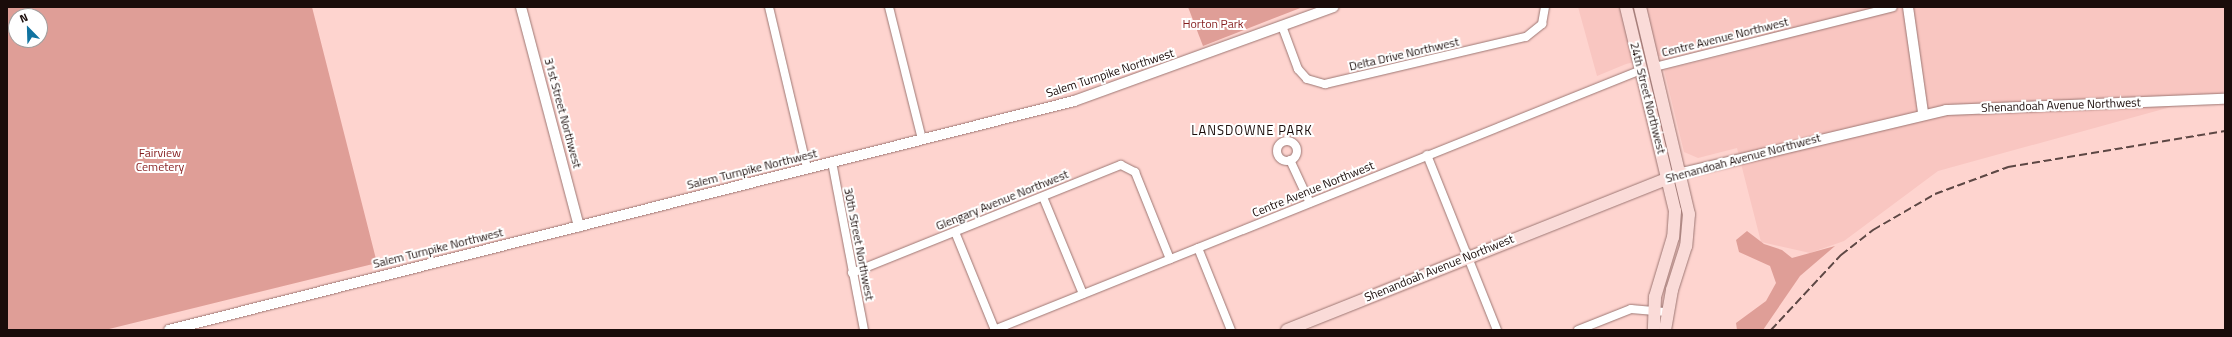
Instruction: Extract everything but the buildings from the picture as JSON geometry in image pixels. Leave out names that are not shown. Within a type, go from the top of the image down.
[{"type":"main road","name":"24th Street Northwest","points":[[1626,7],[1675,211],[1673,237],[1653,309],[1654,330]]},
{"type":"main road","name":"24th Street Northwest","points":[[1640,7],[1682,173],[1689,228],[1667,312],[1665,330]]},
{"type":"main road","name":"Shenandoah Avenue Northwest","points":[[1287,330],[1668,177],[1682,173]]},
{"type":"street","name":"31st Street Northwest","points":[[521,7],[579,226]]},
{"type":"street","points":[[769,7],[807,168]]},
{"type":"street","points":[[888,7],[922,139]]},
{"type":"street","name":"Salem Turnpike Northwest","points":[[169,330],[1074,101],[1333,7]]},
{"type":"street","name":"Delta Drive Northwest","points":[[1282,26],[1298,69],[1307,79],[1325,84],[1526,37],[1542,24],[1545,7]]},
{"type":"street","name":"Centre Avenue Northwest","points":[[1655,67],[1893,7]]},
{"type":"street","points":[[1908,7],[1923,113]]},
{"type":"street","name":"Centre Avenue Northwest","points":[[995,330],[1426,155],[1641,70]]},
{"type":"street","name":"Shenandoah Avenue Northwest","points":[[1682,173],[1923,113],[1974,108],[2225,99]]},
{"type":"street","points":[[1426,155],[1497,330]]},
{"type":"street","points":[[1290,160],[1310,203]]},
{"type":"street","name":"30th Street Northwest","points":[[832,162],[864,330]]},
{"type":"street","name":"Glengary Avenue Northwest","points":[[852,273],[1121,165],[1133,170],[1170,259]]},
{"type":"street","points":[[1043,197],[1083,294]]},
{"type":"street","points":[[955,232],[995,330]]},
{"type":"street","points":[[1198,248],[1231,330]]},
{"type":"street","points":[[1578,330],[1631,309],[1653,309],[1667,312]]},
{"type":"shaded area","points":[[1578,7],[2225,7],[2225,92],[1938,171],[1844,241],[1810,253],[1761,242],[1737,148],[1698,158],[1684,152],[1664,70],[1761,46],[1757,33],[1626,64],[1597,76]]},
{"type":"green space","name":"Fairview Cemetery","points":[[7,7],[312,7],[377,263],[105,330],[7,330]]},
{"type":"green space","name":"Horton Park","points":[[1188,7],[1303,7],[1203,46]]},
{"type":"green space","points":[[1747,231],[1764,244],[1782,250],[1792,258],[1835,246],[1800,276],[1763,330],[1737,330],[1736,323],[1766,301],[1776,283],[1770,266],[1739,252],[1736,240]]},
{"type":"railway","points":[[1771,330],[1841,255],[1873,230],[1935,194],[2008,167],[2225,131]]},
{"type":"district","name":"LANSDOWNE PARK","points":[[1252,130]]}]
